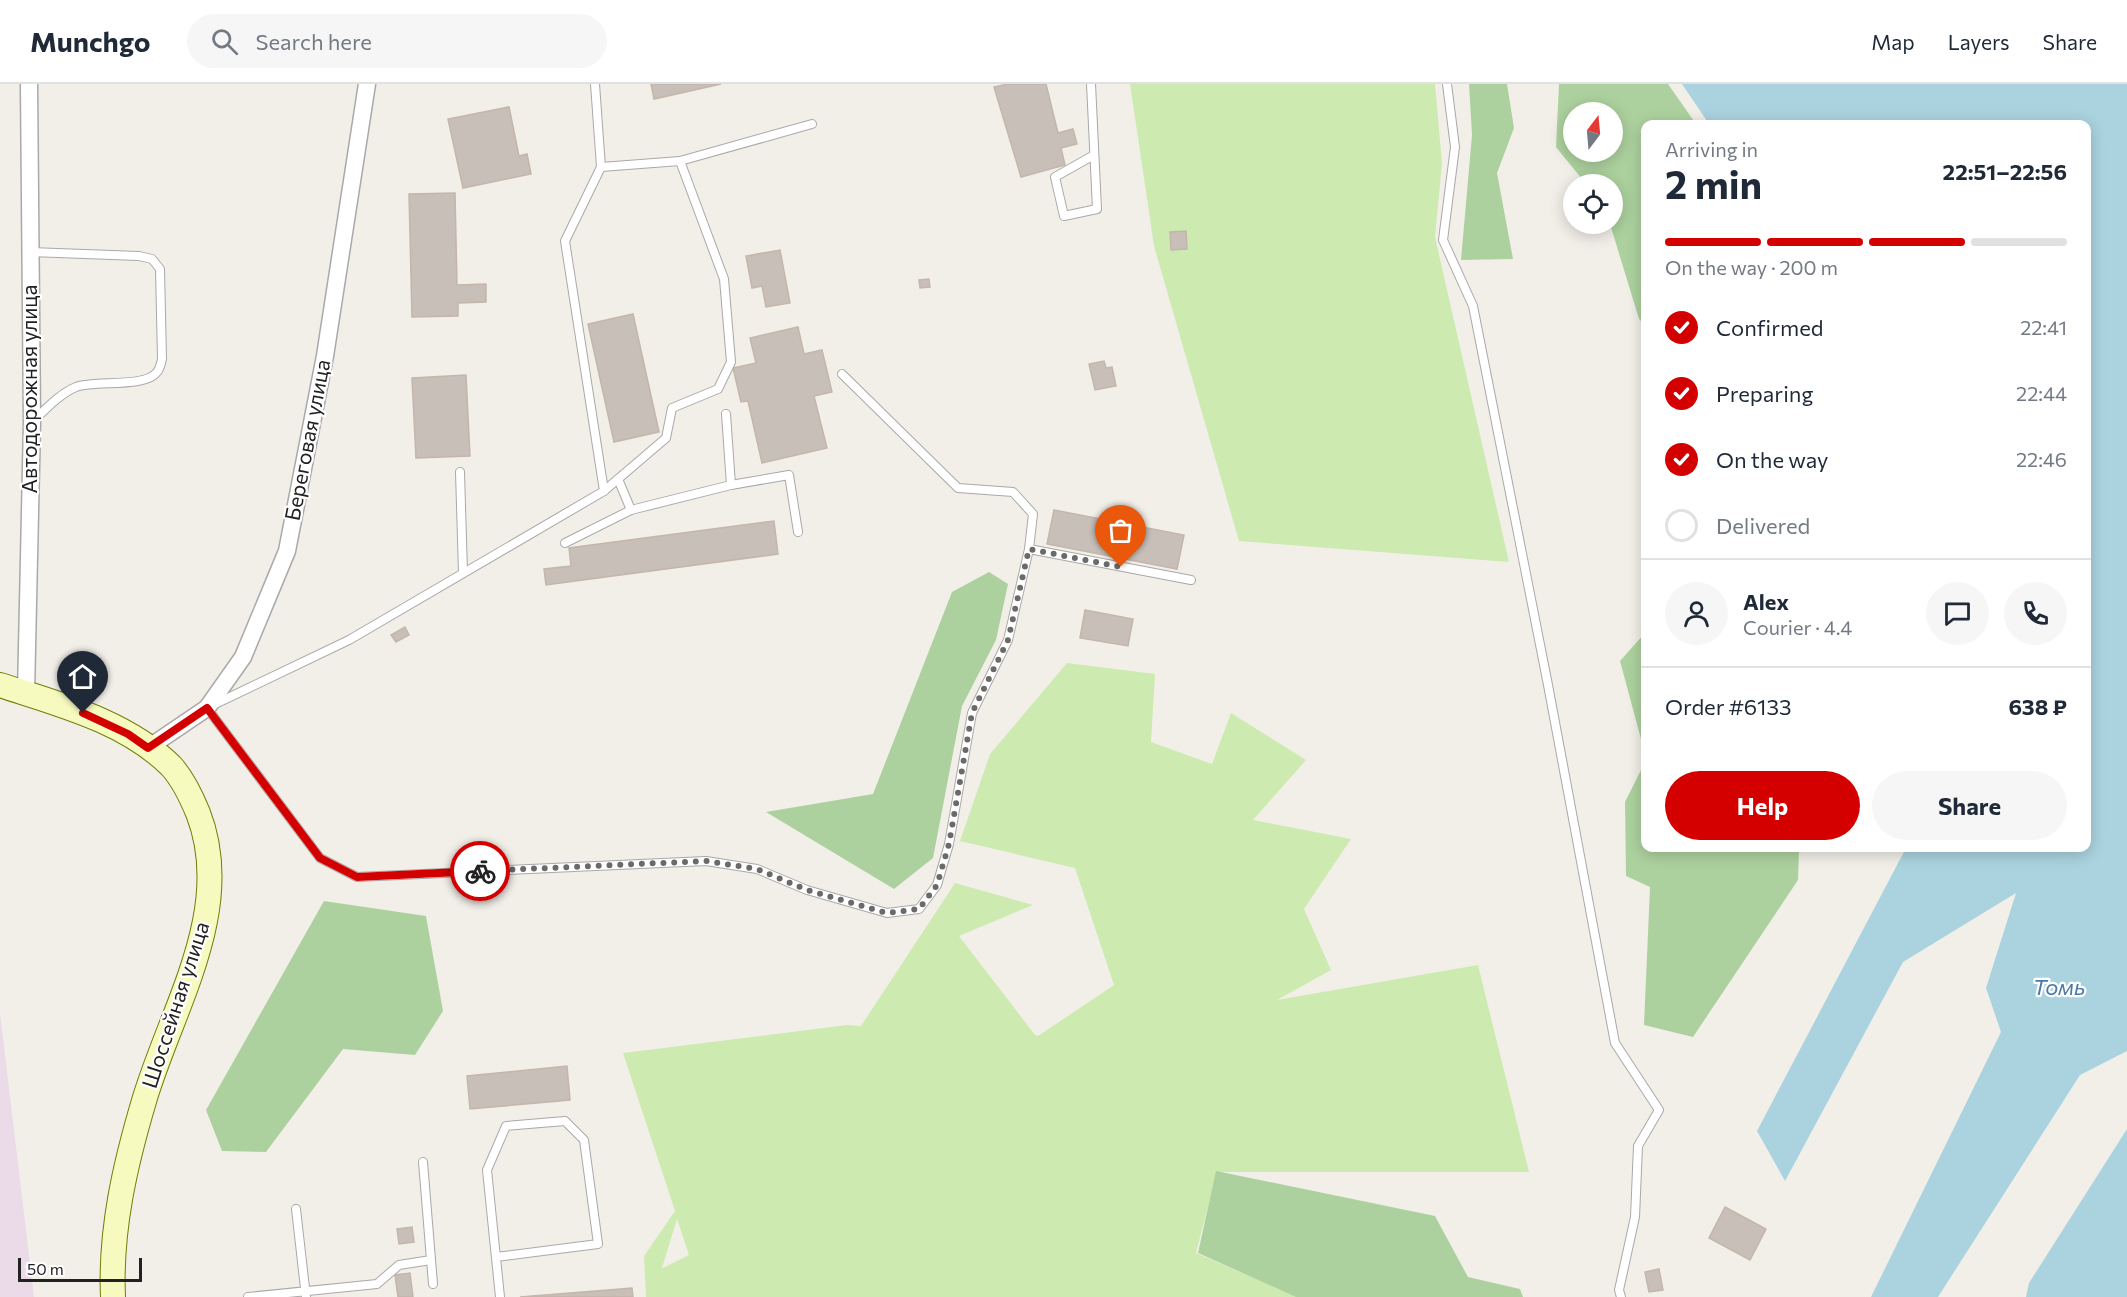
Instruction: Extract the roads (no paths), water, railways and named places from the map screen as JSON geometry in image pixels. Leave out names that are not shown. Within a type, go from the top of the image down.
[{"type":"main road","name":"Шоссейная улица","points":[[0,685],[108,723],[148,748],[171,766],[184,783],[204,829],[210,876],[203,930],[132,1142],[114,1234],[113,1297]]},
{"type":"street","name":"Автодорожная улица","points":[[26,693],[32,422],[29,84]]},
{"type":"street","name":"Береговая улица","points":[[148,748],[207,708],[243,657],[286,551],[325,356],[367,84]]},
{"type":"lane","points":[[596,84],[601,167],[565,241],[604,491]]},
{"type":"lane","points":[[1091,84],[1097,209],[1064,216],[1055,177],[1094,155]]},
{"type":"lane","points":[[1447,84],[1455,147],[1443,240],[1473,306],[1548,684],[1615,1043],[1659,1110],[1638,1146],[1635,1217],[1619,1290],[1621,1297]]},
{"type":"lane","points":[[601,167],[680,161],[812,124]]},
{"type":"lane","points":[[680,161],[724,279],[731,362],[718,389],[672,408],[666,438],[604,491],[349,640],[207,708],[320,858],[357,877],[706,861],[757,869],[807,890],[887,913],[919,909],[937,885],[949,844],[972,713],[1008,640],[1029,549],[1033,514],[1013,492],[958,488],[842,374]]},
{"type":"lane","points":[[30,252],[139,256],[152,259],[160,269],[162,359],[157,372],[149,379],[88,384],[74,388],[54,401],[32,422]]},
{"type":"lane","points":[[726,414],[731,485]]},
{"type":"lane","points":[[460,472],[463,573]]},
{"type":"lane","points":[[566,543],[631,510],[731,485],[789,475],[798,532]]},
{"type":"lane","points":[[618,479],[631,510]]},
{"type":"lane","points":[[1029,549],[1191,580]]},
{"type":"lane","points":[[496,1257],[598,1244],[584,1140],[565,1121],[506,1126],[487,1170],[500,1297]]},
{"type":"lane","points":[[423,1162],[434,1284]]},
{"type":"lane","points":[[296,1209],[305,1294]]},
{"type":"lane","points":[[248,1297],[305,1294],[377,1284],[399,1265],[431,1260]]},
{"type":"water","name":"Томь","points":[[1682,84],[2127,84],[2127,1051],[2080,1075],[1938,1297],[1871,1297],[2001,1032],[1986,988],[2016,893],[1903,962],[1785,1181],[1757,1131],[1904,852],[2091,852],[2091,120],[1706,120]]},
{"type":"water","points":[[2127,1129],[2127,1297],[2026,1297],[2029,1283]]}]
